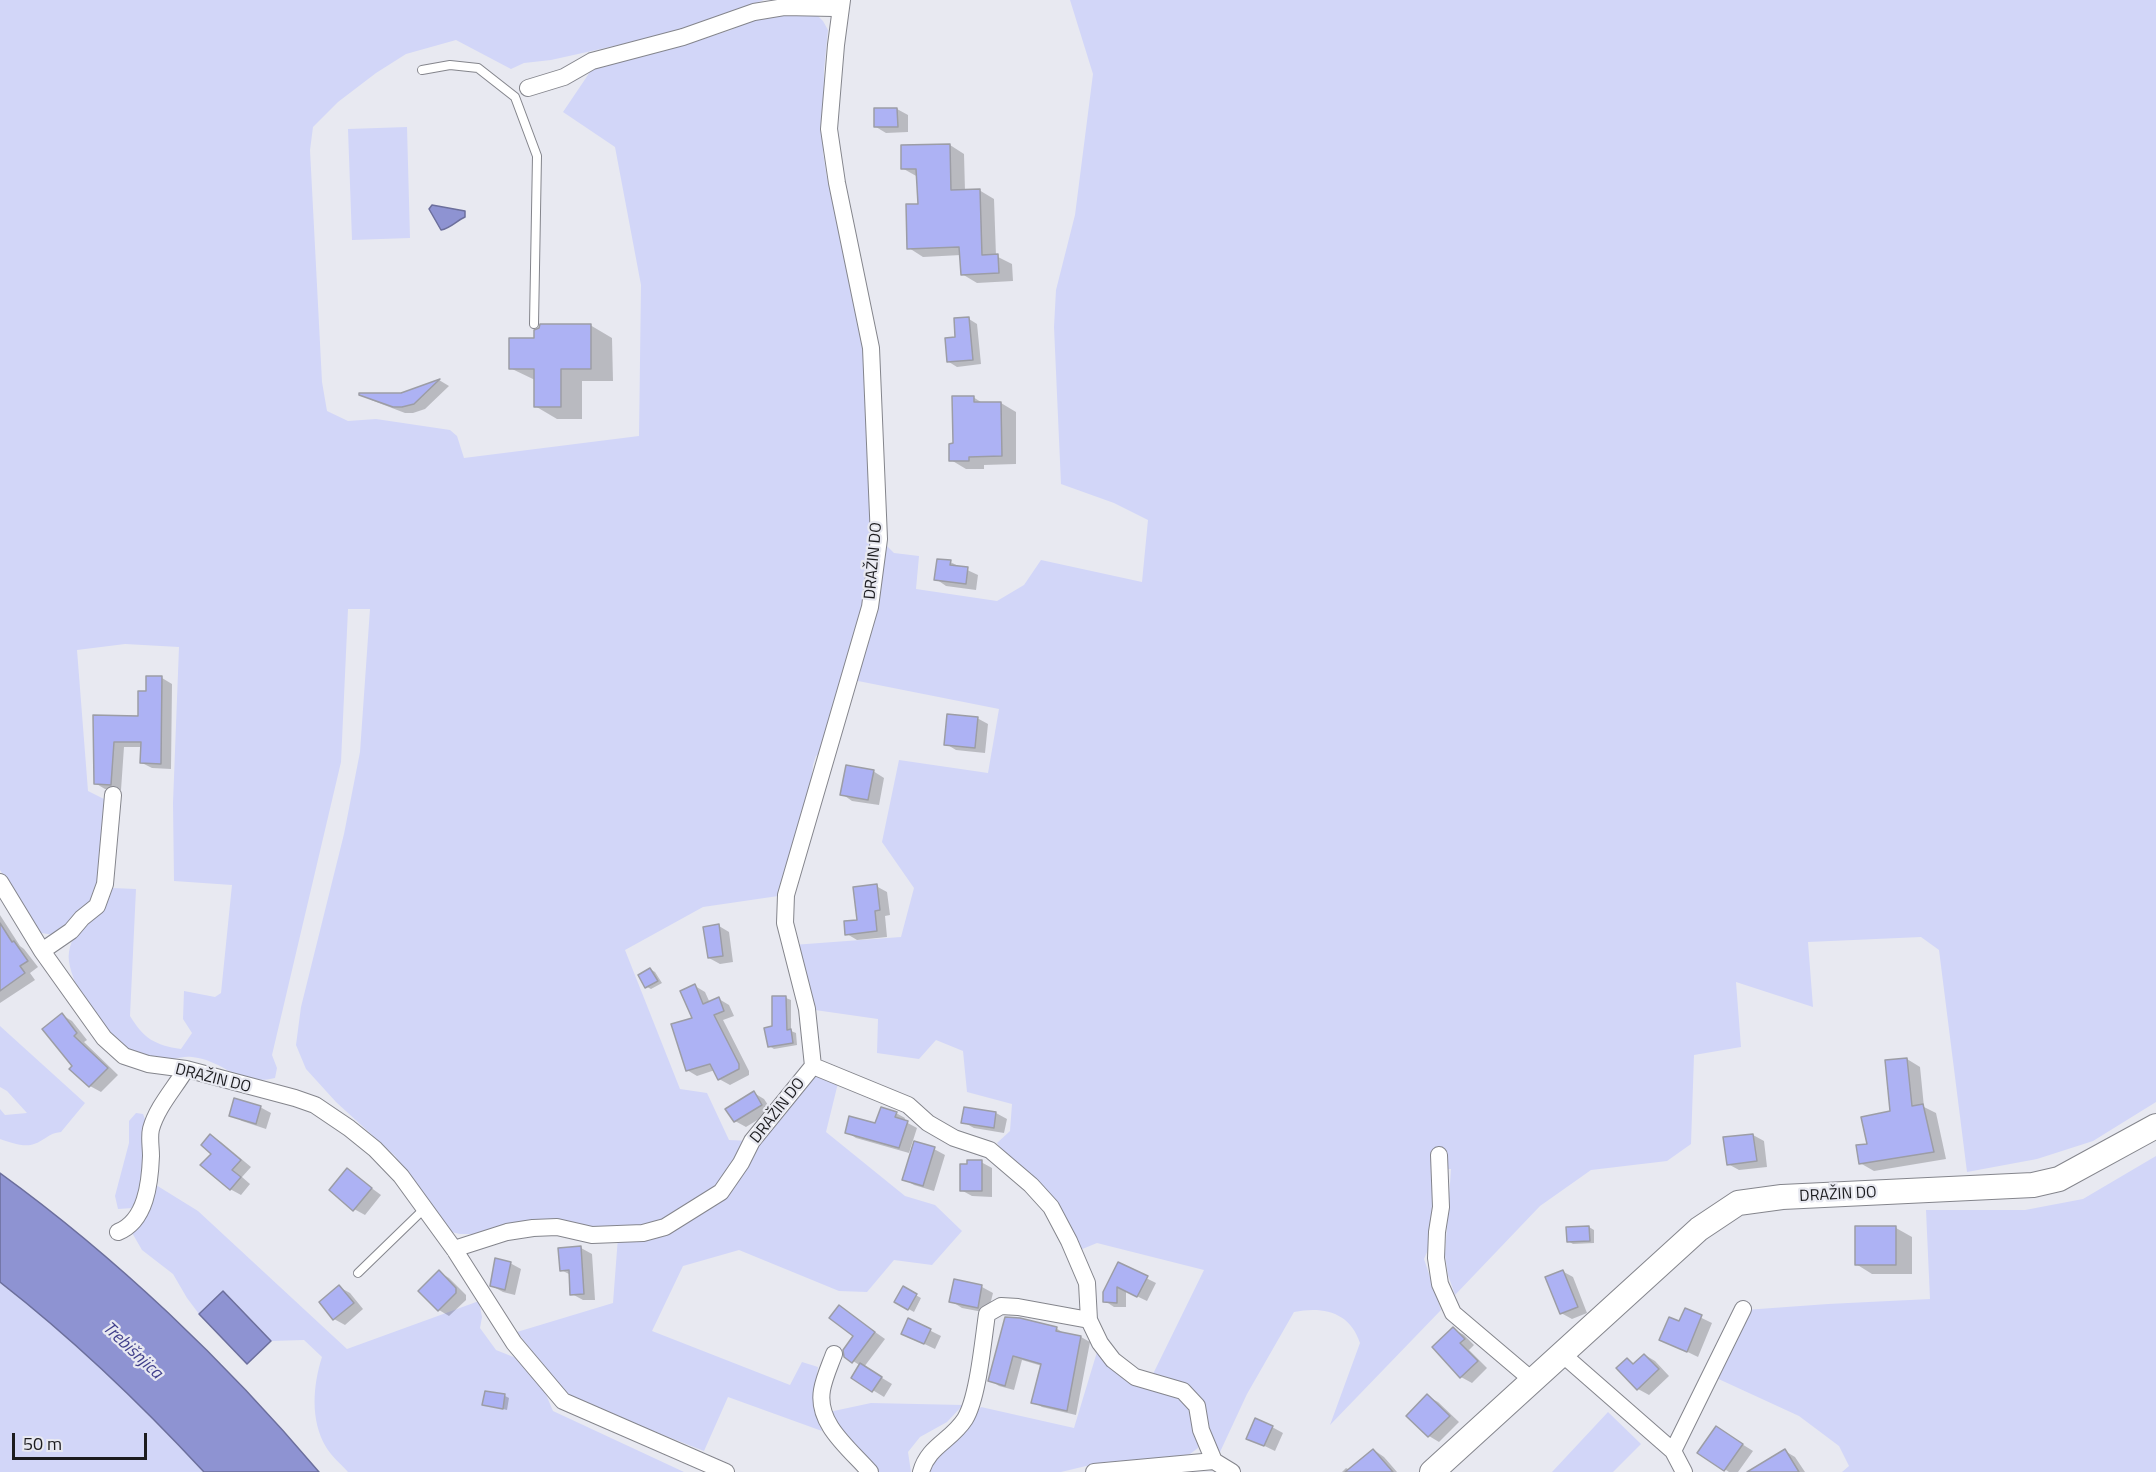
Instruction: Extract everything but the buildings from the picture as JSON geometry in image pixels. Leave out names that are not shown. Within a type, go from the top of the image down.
[{"type":"street","name":"DRAŽIN DO","points":[[454,1249],[507,1232],[533,1228],[557,1227],[592,1235],[643,1233],[665,1227],[721,1192],[753,1141],[813,1066],[807,1009],[785,923],[786,895],[870,607],[879,539],[871,348],[837,183],[829,129],[840,0]]},
{"type":"street","points":[[521,92],[564,76],[592,61],[683,37],[754,12],[784,7],[834,8],[840,0]]},
{"type":"street","points":[[42,951],[71,931],[97,906],[105,884],[113,795]]},
{"type":"street","name":"DRAŽIN DO","points":[[0,882],[42,951],[104,1038],[124,1056],[148,1064],[186,1069],[315,1105],[349,1128],[375,1149],[400,1176],[454,1249],[514,1343],[541,1378],[563,1401],[726,1472]]},
{"type":"street","name":"DRAŽIN DO","points":[[813,1066],[908,1105],[928,1123],[954,1138],[990,1150],[1031,1185],[1051,1206],[1087,1283],[1089,1320],[1100,1343],[1113,1360],[1135,1377],[1183,1391],[1197,1406],[1201,1430],[1214,1461]]},
{"type":"street","points":[[117,1232],[129,1226],[137,1216],[149,1182],[150,1131],[156,1113],[186,1069]]},
{"type":"street","name":"DRAŽIN DO","points":[[1432,1472],[1699,1229],[1738,1203],[1782,1197],[2033,1185],[2059,1179],[2156,1126]]},
{"type":"street","points":[[1438,1155],[1441,1208],[1436,1258],[1440,1284],[1453,1313],[1532,1380]]},
{"type":"street","points":[[921,1472],[926,1456],[964,1421],[972,1405],[987,1314],[1000,1305],[1089,1320]]},
{"type":"street","points":[[1673,1451],[1743,1309]]},
{"type":"street","points":[[1561,1353],[1673,1451],[1684,1472]]},
{"type":"street","points":[[834,1354],[822,1391],[823,1413],[830,1427],[870,1472]]},
{"type":"street","points":[[1094,1472],[1214,1461],[1232,1472]]},
{"type":"lane","points":[[422,70],[450,65],[478,68],[521,92],[537,156],[534,324]]},
{"type":"lane","points":[[358,1273],[424,1209]]},
{"type":"shaded area","points":[[0,0],[764,0],[677,32],[551,60],[524,63],[511,69],[456,40],[406,54],[338,102],[313,127],[310,150],[322,382],[327,411],[348,421],[376,419],[450,430],[457,436],[464,458],[639,436],[641,285],[615,147],[563,112],[594,66],[690,43],[731,30],[756,18],[784,12],[817,15],[828,30],[824,70],[823,152],[827,178],[842,223],[867,348],[875,537],[870,587],[822,752],[816,756],[813,765],[811,786],[785,895],[703,907],[625,950],[680,1089],[707,1093],[729,1140],[750,1141],[720,1191],[663,1225],[474,1234],[447,1231],[395,1156],[336,1102],[306,1069],[296,1045],[301,1007],[344,834],[360,752],[370,609],[348,609],[341,762],[272,1055],[277,1068],[275,1078],[250,1079],[203,1059],[187,1057],[160,1061],[130,1050],[113,1038],[95,1017],[81,995],[71,972],[69,952],[71,943],[86,918],[112,888],[136,889],[130,1016],[140,1030],[157,1043],[181,1049],[192,1033],[183,1019],[184,991],[215,997],[221,993],[232,885],[174,881],[173,803],[179,647],[125,644],[77,650],[88,791],[104,799],[97,887],[94,898],[55,935],[41,933],[0,870]]},
{"type":"shaded area","points":[[1070,0],[2156,0],[2156,1102],[2093,1141],[2037,1159],[1967,1172],[1939,950],[1921,937],[1808,942],[1813,1007],[1736,982],[1741,1047],[1694,1055],[1691,1144],[1667,1161],[1591,1170],[1540,1206],[1455,1295],[1448,1275],[1445,1255],[1451,1169],[1431,1170],[1433,1183],[1430,1245],[1424,1259],[1441,1310],[1330,1425],[1360,1343],[1350,1324],[1334,1314],[1315,1310],[1294,1312],[1247,1394],[1220,1452],[1213,1446],[1204,1411],[1153,1374],[1204,1270],[1097,1243],[1075,1252],[997,1143],[1010,1131],[1012,1104],[967,1092],[963,1051],[936,1040],[919,1059],[877,1053],[878,1019],[808,1009],[793,945],[901,937],[914,888],[882,842],[899,760],[988,773],[999,709],[853,680],[881,540],[894,553],[919,556],[916,589],[997,601],[1024,585],[1041,560],[1142,582],[1148,520],[1114,503],[1061,484],[1054,327],[1056,290],[1075,215],[1093,74]]},
{"type":"shaded area","points":[[407,127],[410,238],[352,240],[348,129]]},
{"type":"shaded area","points":[[0,1026],[85,1103],[61,1132],[30,1145],[0,1139],[0,1109],[5,1115],[27,1113],[7,1091],[0,1087]]},
{"type":"shaded area","points":[[814,1068],[839,1079],[826,1132],[905,1196],[935,1205],[962,1231],[932,1265],[894,1260],[867,1292],[839,1291],[739,1250],[683,1266],[652,1331],[790,1385],[802,1362],[818,1367],[813,1403],[822,1431],[728,1397],[704,1451],[592,1407],[565,1392],[517,1332],[613,1303],[618,1237],[694,1212]]},
{"type":"shaded area","points":[[136,1113],[143,1114],[146,1122],[140,1195],[133,1208],[118,1209],[115,1196],[129,1143],[129,1121]]},
{"type":"shaded area","points":[[2156,1156],[2156,1472],[1842,1472],[1849,1466],[1839,1446],[1799,1416],[1712,1376],[1745,1310],[1930,1299],[1926,1210],[2025,1210],[2083,1199]]},
{"type":"shaded area","points":[[156,1185],[198,1211],[347,1349],[479,1301],[482,1317],[480,1328],[496,1350],[516,1358],[542,1385],[553,1411],[684,1472],[348,1472],[328,1450],[317,1425],[315,1391],[322,1357],[304,1340],[271,1341],[223,1291],[199,1314],[173,1274],[142,1250],[131,1231]]},
{"type":"shaded area","points":[[0,1282],[106,1373],[204,1472],[0,1472]]},
{"type":"shaded area","points":[[1097,1352],[1171,1391],[1192,1409],[1199,1442],[1198,1448],[1190,1454],[1174,1458],[1086,1466],[1061,1472],[930,1472],[930,1466],[959,1436],[981,1407],[1074,1428]]},
{"type":"shaded area","points":[[871,1403],[963,1405],[947,1422],[920,1437],[908,1452],[911,1472],[879,1472],[857,1450],[829,1412]]},
{"type":"shaded area","points":[[1608,1412],[1641,1444],[1613,1472],[1552,1472]]},
{"type":"water","points":[[432,205],[465,211],[465,217],[441,230],[429,209]]},
{"type":"water","name":"Trebišnjica","points":[[0,1173],[86,1240],[168,1313],[246,1391],[319,1472],[204,1472],[106,1373],[0,1282]]},
{"type":"water","points":[[223,1291],[271,1341],[247,1364],[199,1314]]}]
